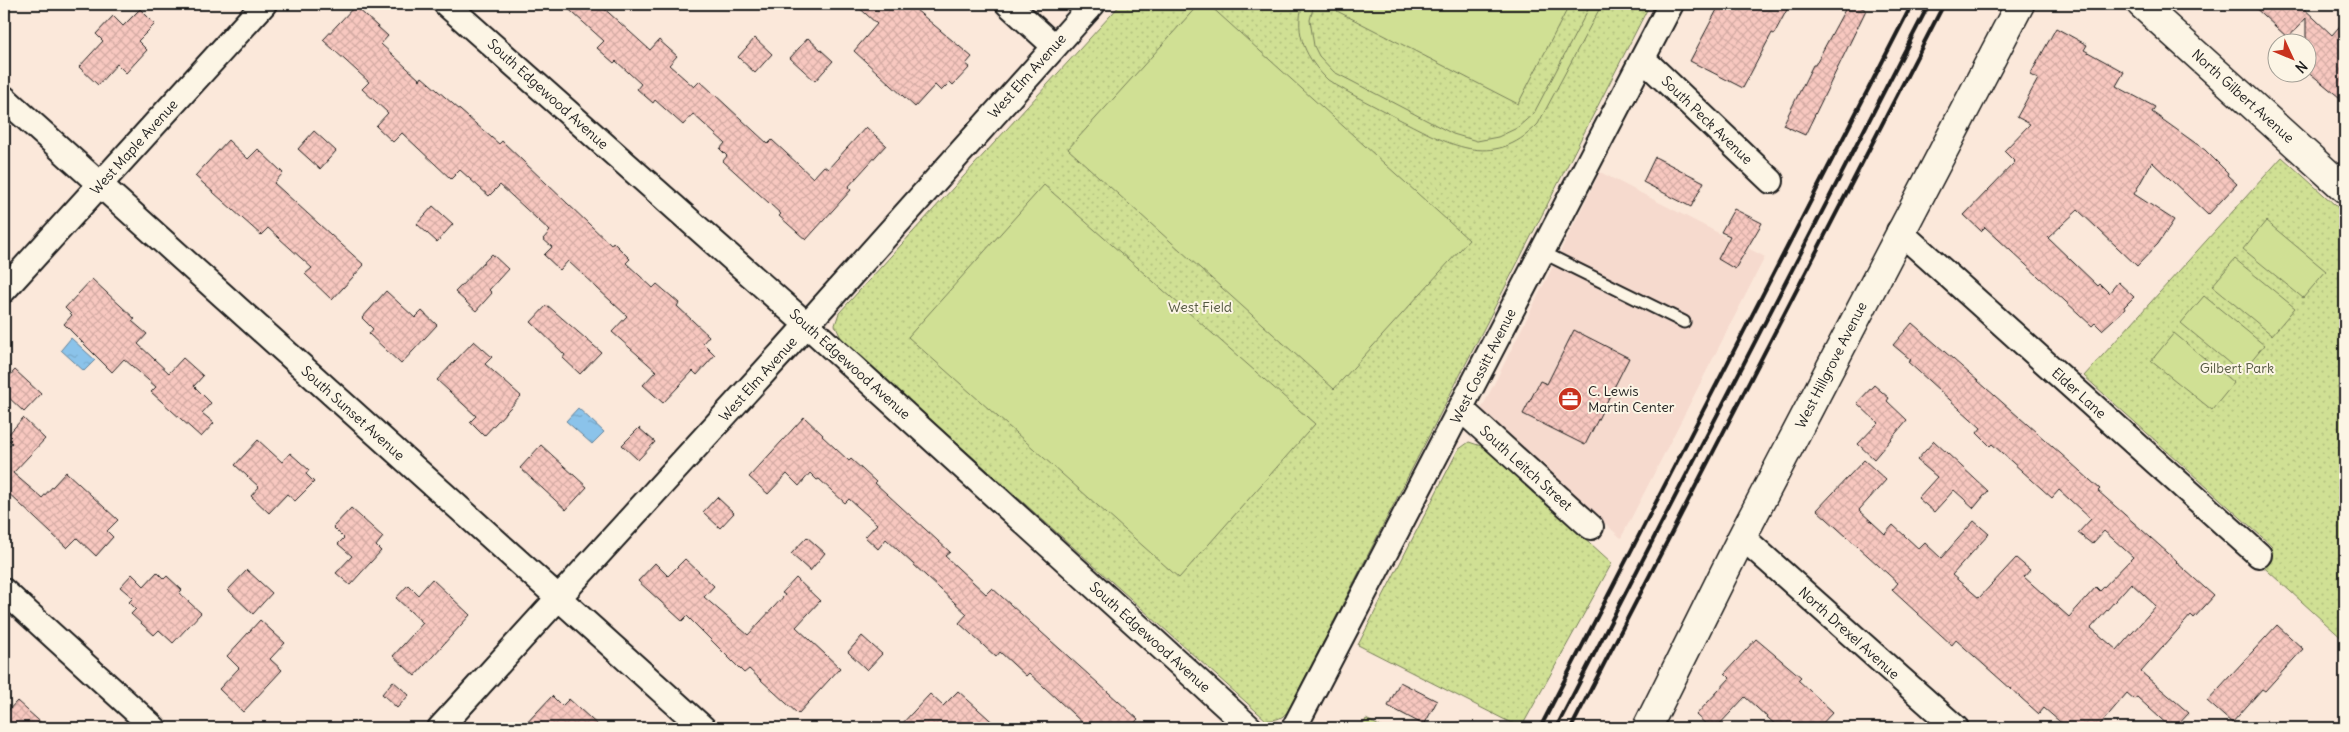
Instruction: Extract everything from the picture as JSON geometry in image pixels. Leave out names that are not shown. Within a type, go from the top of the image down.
[{"type":"street","name":"West Maple Avenue","points":[[4,290],[264,4]]},
{"type":"street","name":"South Edgewood Avenue","points":[[446,4],[806,325],[1250,728]]},
{"type":"street","points":[[1008,4],[1054,46]]},
{"type":"street","name":"West Elm Avenue","points":[[440,728],[806,325],[1093,4]]},
{"type":"street","name":"West Cossitt Avenue","points":[[1294,728],[1671,4]]},
{"type":"street","name":"West Hillgrove Avenue","points":[[1647,728],[1742,537],[2020,4]]},
{"type":"street","name":"North Gilbert Avenue","points":[[2141,4],[2345,189]]},
{"type":"street","name":"South Peck Avenue","points":[[1643,59],[1771,181]]},
{"type":"street","name":"South Sunset Avenue","points":[[4,98],[703,728]]},
{"type":"street","name":"Elder Lane","points":[[1900,232],[2259,555]]},
{"type":"street","name":"South Leitch Street","points":[[1461,409],[1591,527]]},
{"type":"street","name":"North Drexel Avenue","points":[[1742,537],[1956,728]]},
{"type":"street","points":[[4,591],[154,728]]},
{"type":"lane","points":[[1542,252],[1684,322]]},
{"type":"shaded area","points":[[1600,172],[1765,257],[1621,538],[1481,410]]},
{"type":"green space","name":"West Field","points":[[1121,4],[1650,4],[1289,709],[1282,717],[1277,719],[1266,720],[842,340],[835,325],[839,313]]},
{"type":"green space","points":[[1199,4],[1208,4],[1469,240],[1334,389],[1068,149]]},
{"type":"green space","points":[[1303,4],[1314,4],[1310,20],[1314,46],[1319,56],[1334,72],[1453,134],[1477,141],[1498,137],[1517,128],[1534,113],[1591,4],[1602,4],[1538,124],[1521,139],[1504,147],[1486,150],[1452,144],[1434,137],[1345,91],[1328,80],[1308,55],[1301,36],[1300,15]]},
{"type":"green space","points":[[1341,4],[1570,4],[1518,104],[1337,11]]},
{"type":"green space","name":"Gilbert Park","points":[[2282,157],[2345,214],[2345,641],[2258,562],[2272,546],[2084,376]]},
{"type":"green space","points":[[1044,185],[1315,424],[1179,578],[908,337]]},
{"type":"green space","points":[[2266,221],[2326,271],[2303,298],[2243,249]]},
{"type":"green space","points":[[2235,259],[2295,308],[2272,335],[2212,286]]},
{"type":"green space","points":[[2204,296],[2264,345],[2241,373],[2181,323]]},
{"type":"green space","points":[[2174,333],[2234,383],[2212,410],[2151,361]]},
{"type":"green space","points":[[1469,442],[1484,447],[1612,563],[1521,728],[1358,645],[1458,450]]},
{"type":"green space","points":[[1366,719],[1383,728],[1362,728]]},
{"type":"water","points":[[71,338],[95,360],[84,371],[61,350]]},
{"type":"water","points":[[578,408],[604,432],[592,444],[566,421]]},
{"type":"building","points":[[563,4],[599,4],[650,50],[659,40],[677,56],[669,65],[694,87],[700,81],[768,144],[772,140],[813,178],[824,166],[828,169],[866,127],[886,145],[848,187],[851,190],[806,240],[779,216],[781,214],[723,161],[727,156],[720,149],[725,143],[693,114],[683,125],[655,100],[653,103],[637,89],[641,84],[616,61],[614,63],[597,48],[604,41]]},
{"type":"building","points":[[855,4],[909,4],[972,57],[966,64],[970,67],[953,85],[950,82],[941,91],[935,85],[915,107],[854,51],[877,24]]},
{"type":"building","points":[[1720,4],[1790,4],[1774,34],[1772,33],[1743,88],[1690,61]]},
{"type":"building","points":[[1848,4],[1854,4],[1866,10],[1805,135],[1783,125],[1813,65],[1815,65]]},
{"type":"building","points":[[2251,4],[2299,4],[2332,35],[2345,20],[2345,102],[2316,78],[2316,32],[2306,32],[2306,18],[2293,32],[2281,32]]},
{"type":"building","points":[[355,6],[388,36],[381,44],[420,80],[422,77],[499,144],[502,141],[611,245],[613,242],[630,259],[626,263],[653,288],[657,284],[679,303],[677,306],[709,336],[703,343],[715,355],[697,375],[693,371],[663,403],[643,385],[656,371],[612,332],[627,316],[568,261],[560,270],[544,255],[552,247],[543,239],[550,231],[500,185],[489,196],[460,170],[451,179],[402,133],[393,142],[376,126],[388,113],[362,89],[369,82],[323,40]]},
{"type":"building","points":[[140,9],[155,24],[138,41],[147,50],[126,73],[117,64],[98,85],[79,67],[103,41],[96,34],[113,16],[123,26]]},
{"type":"building","points":[[2056,28],[2087,45],[2084,50],[2124,72],[2116,86],[2155,107],[2152,112],[2205,150],[2237,184],[2208,215],[2152,162],[2134,194],[2174,220],[2158,244],[2137,266],[2078,210],[2048,238],[2098,286],[2100,284],[2109,293],[2118,282],[2134,297],[2124,307],[2125,309],[2102,330],[2095,323],[2092,326],[1985,227],[1981,231],[1964,215],[2015,162],[2004,151],[2030,124],[2017,117],[2038,79],[2030,75]]},
{"type":"building","points":[[755,38],[772,54],[755,73],[738,57]]},
{"type":"building","points":[[808,38],[833,61],[815,81],[790,58]]},
{"type":"building","points":[[314,131],[336,151],[320,169],[298,149]]},
{"type":"building","points":[[228,140],[248,159],[258,149],[283,173],[274,183],[364,265],[332,300],[305,274],[312,268],[268,228],[261,235],[195,176]]},
{"type":"building","points":[[1655,157],[1704,182],[1691,207],[1643,182]]},
{"type":"building","points":[[433,206],[453,224],[437,242],[417,224]]},
{"type":"building","points":[[1734,209],[1762,223],[1735,269],[1718,259],[1730,236],[1721,232]]},
{"type":"building","points":[[492,254],[508,269],[489,290],[492,293],[476,311],[455,292]]},
{"type":"building","points":[[92,279],[135,319],[132,321],[147,334],[138,344],[169,373],[183,358],[203,376],[194,386],[211,403],[202,413],[214,423],[201,437],[151,392],[156,387],[124,359],[112,372],[64,324],[72,315],[65,308]]},
{"type":"building","points":[[386,291],[415,318],[422,311],[437,325],[401,364],[369,334],[373,329],[362,318]]},
{"type":"building","points":[[547,305],[601,352],[580,374],[563,358],[565,355],[531,322]]},
{"type":"building","points":[[1912,323],[2100,489],[2098,491],[2214,596],[2194,618],[2191,615],[2141,672],[2189,713],[2175,728],[2171,728],[2137,697],[2134,699],[2127,693],[2097,728],[2067,728],[2044,708],[2039,714],[1956,640],[1952,645],[1892,590],[1898,583],[1817,510],[1864,460],[1886,480],[1859,510],[1885,534],[1893,525],[1919,549],[1925,543],[1941,558],[1974,521],[1989,534],[1952,575],[1979,598],[2016,558],[2030,570],[2024,577],[2069,617],[2096,587],[2100,591],[2133,557],[2104,531],[2092,544],[2078,533],[2091,519],[2059,490],[2052,498],[1992,444],[1990,446],[1977,433],[1981,428],[1908,362],[1911,360],[1893,345]],"holes":[[[2131,583],[2156,606],[2117,650],[2091,628]]]},
{"type":"building","name":"C. Lewis Martin Center","points":[[1574,330],[1629,358],[1585,445],[1523,414],[1540,381],[1547,384]]},
{"type":"building","points":[[474,341],[492,357],[485,364],[521,396],[484,436],[470,422],[476,416],[437,380]]},
{"type":"building","points":[[15,370],[41,394],[24,412],[4,393],[4,382]]},
{"type":"building","points":[[1874,385],[1889,398],[1887,401],[1907,420],[1874,459],[1858,444],[1878,423],[1857,403]]},
{"type":"building","points":[[804,417],[849,461],[851,459],[950,552],[945,556],[986,594],[992,588],[1138,719],[1130,728],[1088,728],[1029,673],[1026,676],[1000,652],[996,657],[959,623],[967,614],[886,539],[878,549],[865,537],[877,524],[849,499],[845,503],[810,473],[799,486],[787,474],[768,494],[749,477]]},
{"type":"building","points":[[23,418],[45,439],[13,473],[42,498],[66,472],[118,520],[107,531],[113,537],[96,556],[77,538],[67,548],[4,489],[4,452],[12,443],[6,437]]},
{"type":"building","points":[[639,428],[655,442],[638,460],[622,445]]},
{"type":"building","points":[[258,440],[282,462],[290,453],[309,470],[306,474],[314,482],[295,501],[287,494],[269,513],[251,496],[259,487],[235,465]]},
{"type":"building","points":[[1934,441],[1988,491],[1974,508],[1954,490],[1934,512],[1918,498],[1937,477],[1917,460]]},
{"type":"building","points":[[541,445],[587,487],[566,510],[520,468]]},
{"type":"building","points":[[717,497],[734,513],[720,528],[703,512]]},
{"type":"building","points":[[351,508],[383,537],[376,546],[381,551],[350,585],[336,573],[352,556],[338,544],[344,538],[333,527]]},
{"type":"building","points":[[807,537],[825,553],[810,571],[791,554]]},
{"type":"building","points":[[685,559],[714,586],[704,597],[748,635],[785,595],[782,593],[796,578],[820,601],[796,627],[840,668],[798,714],[749,669],[744,673],[687,616],[682,621],[638,581],[655,563],[668,576]]},
{"type":"building","points":[[247,570],[272,593],[253,614],[228,590]]},
{"type":"building","points":[[157,572],[164,579],[167,576],[182,590],[179,593],[201,613],[173,643],[159,630],[154,635],[131,614],[136,609],[129,602],[133,598],[120,587],[132,574],[144,586]]},
{"type":"building","points":[[432,579],[470,615],[415,676],[393,656],[423,623],[396,598],[408,585],[418,595]]},
{"type":"building","points":[[260,620],[285,643],[270,659],[282,670],[243,712],[219,689],[239,668],[227,656]]},
{"type":"building","points":[[2277,625],[2303,649],[2265,691],[2262,689],[2232,723],[2207,701]]},
{"type":"building","points":[[862,636],[882,654],[867,670],[848,652]]},
{"type":"building","points":[[1756,639],[1801,677],[1798,680],[1833,712],[1818,728],[1779,728],[1745,697],[1716,728],[1710,728],[1696,715],[1730,678],[1725,673]]},
{"type":"building","points":[[393,681],[409,695],[397,708],[382,694]]},
{"type":"building","points":[[1400,682],[1437,701],[1424,725],[1388,706]]},
{"type":"building","points":[[958,691],[999,728],[898,728],[930,694],[943,706]]},
{"type":"building","points":[[552,696],[562,706],[569,699],[601,728],[522,728]]},
{"type":"building","points":[[17,701],[47,728],[4,728],[4,715]]},
{"type":"railway","points":[[1540,728],[1912,4]]},
{"type":"railway","points":[[1556,728],[1929,4]]},
{"type":"railway","points":[[1571,728],[1944,4]]},
{"type":"place","name":"C. Lewis Martin Center","points":[[1570,399]]}]
